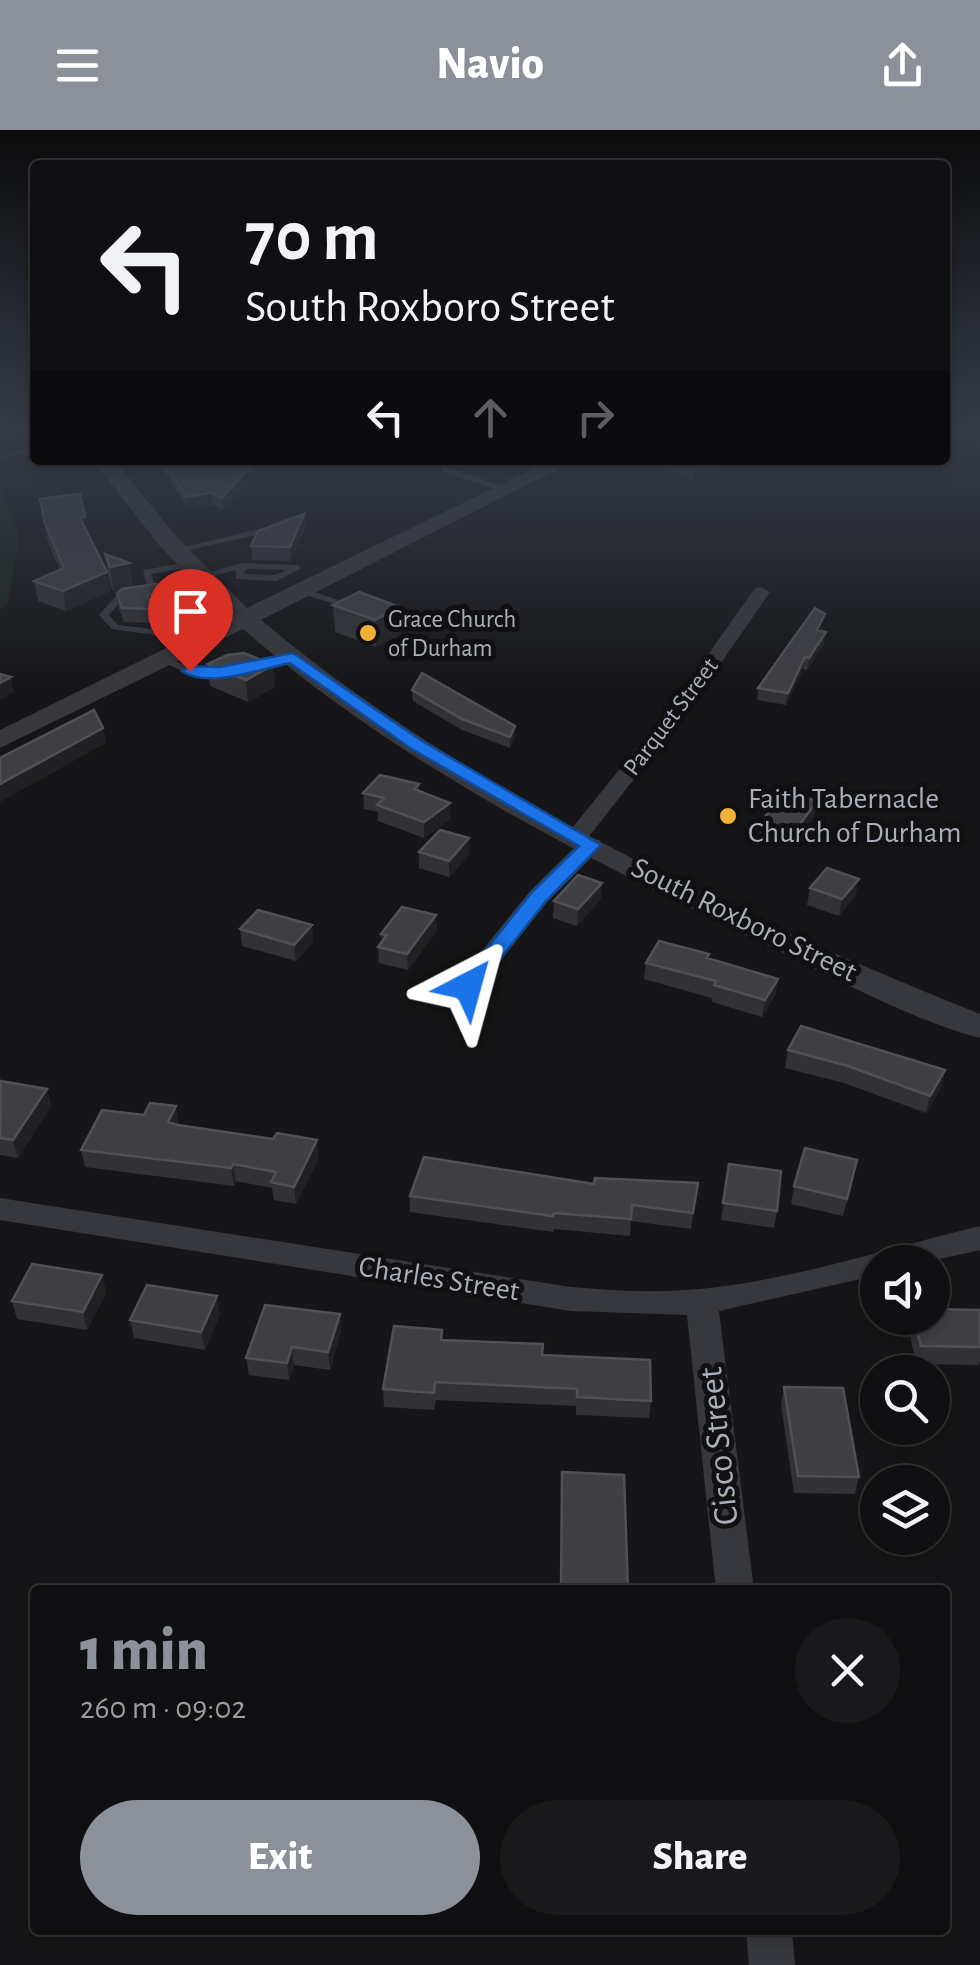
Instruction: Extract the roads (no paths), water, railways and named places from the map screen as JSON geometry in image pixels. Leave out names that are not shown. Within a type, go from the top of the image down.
[{"type":"street","name":"South Roxboro Street","points":[[149,517],[189,564],[246,620],[293,658],[416,744],[584,842],[820,958],[980,1027]]},
{"type":"street","points":[[0,740],[165,646],[192,646],[450,517]]},
{"type":"street","name":"Parquet Street","points":[[468,986],[584,842],[761,592]]},
{"type":"street","name":"Charles Street","points":[[0,1208],[571,1299],[634,1304],[701,1302],[860,1267]]},
{"type":"street","name":"Charles Street","points":[[950,1245],[980,1238]]},
{"type":"street","name":"Cisco Street","points":[[701,1302],[708,1335],[733,1585]]},
{"type":"street","points":[[769,1935],[772,1965]]},
{"type":"lane","points":[[165,646],[167,616],[146,572],[189,564],[283,526]]},
{"type":"lane","points":[[189,564],[298,568],[286,574],[308,588],[372,612]]},
{"type":"lane","points":[[158,601],[119,598],[104,615],[115,626],[165,646],[190,671],[220,672],[293,658]]},
{"type":"place","name":"Grace Church of Durham","points":[[368,633]]},
{"type":"place","name":"Faith Tabernacle Church of Durham","points":[[728,816]]}]
